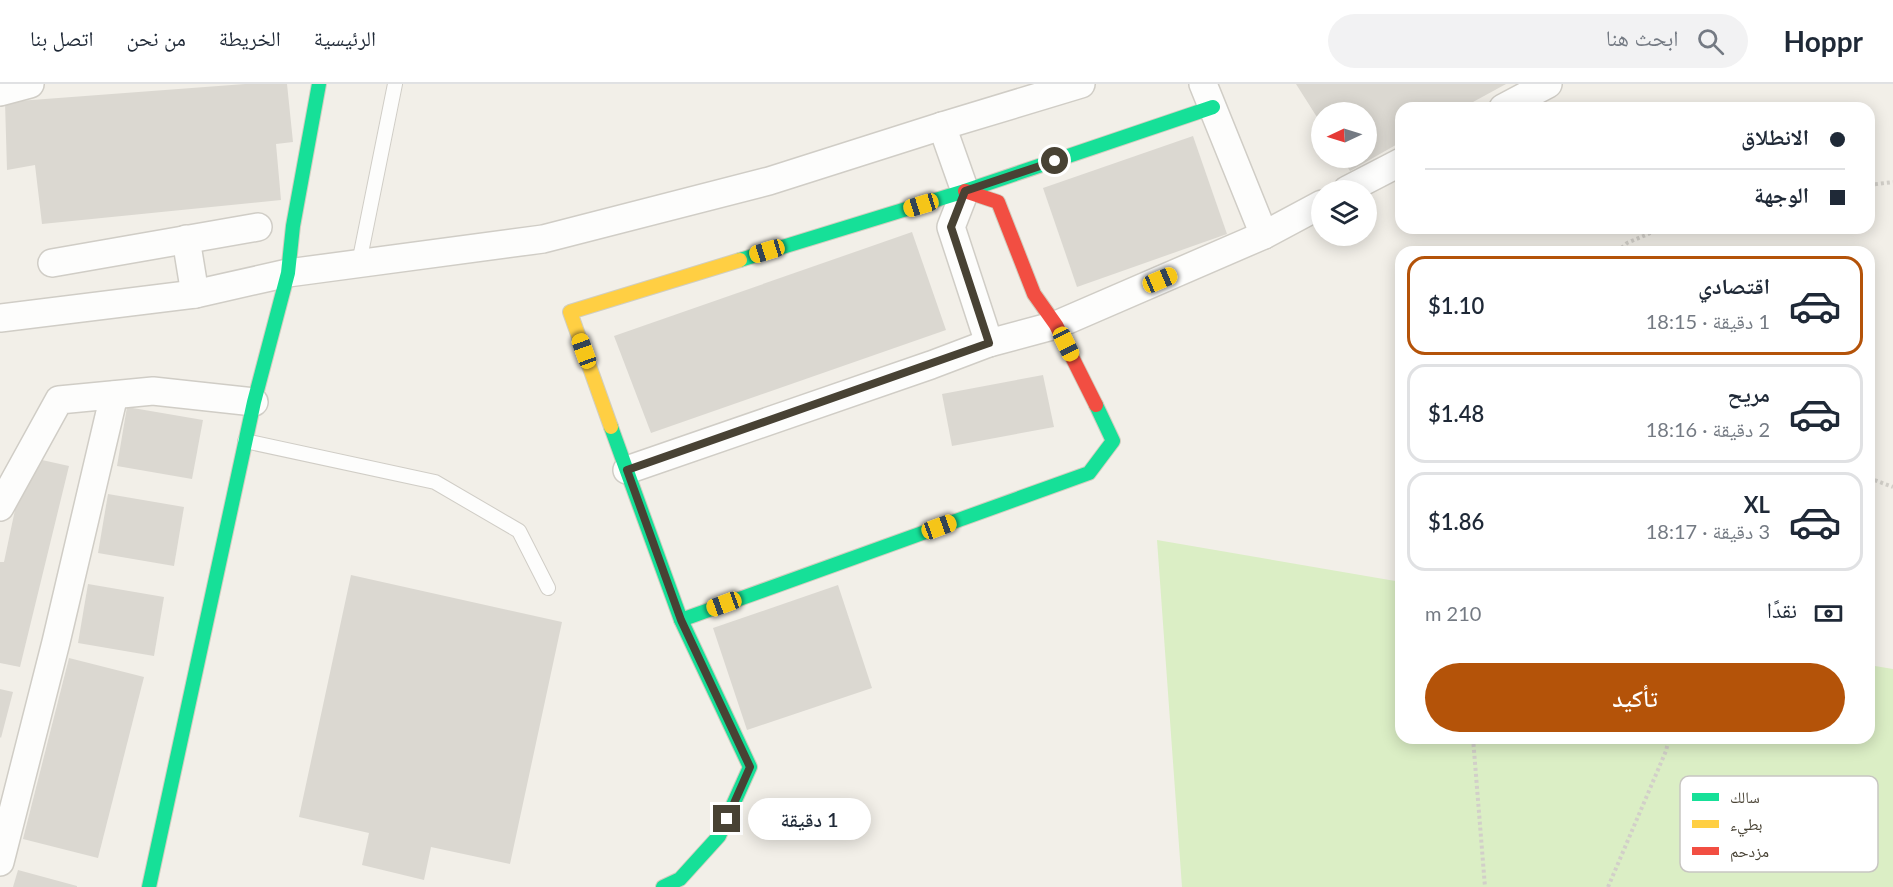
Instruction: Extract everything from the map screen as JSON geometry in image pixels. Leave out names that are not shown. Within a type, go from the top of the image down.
[{"type":"street","points":[[0,92],[30,84]]},
{"type":"street","points":[[149,887],[245,441],[288,273],[293,226],[318,84]]},
{"type":"street","points":[[0,318],[195,294],[288,273],[543,239],[770,182],[1081,84]]},
{"type":"street","points":[[1514,102],[1548,84]]},
{"type":"street","points":[[663,887],[680,879],[719,836],[750,767],[681,620],[570,312],[965,191],[1208,96],[1264,235]]},
{"type":"street","points":[[942,126],[965,191],[951,227],[989,343]]},
{"type":"street","points":[[1366,180],[1395,165]]},
{"type":"street","points":[[681,620],[1089,473],[1113,441],[1056,325],[1034,294],[998,202],[965,191]]},
{"type":"street","points":[[627,470],[989,343],[1056,325],[1264,235],[1311,210]]},
{"type":"street","points":[[52,263],[258,227]]},
{"type":"street","points":[[186,239],[195,294]]},
{"type":"street","points":[[0,507],[59,400],[153,391],[254,402]]},
{"type":"street","points":[[0,862],[56,642],[114,395]]},
{"type":"lane","points":[[359,264],[395,84]]},
{"type":"lane","points":[[245,441],[435,482],[519,531],[548,588]]},
{"type":"path","points":[[1875,184],[1893,182]]},
{"type":"path","points":[[1624,246],[1648,234]]},
{"type":"path","points":[[1875,480],[1893,487]]},
{"type":"path","points":[[1473,744],[1485,887]]},
{"type":"path","points":[[1608,887],[1668,744]]},
{"type":"green space","points":[[1157,540],[1395,581],[1395,744],[1875,744],[1875,666],[1893,669],[1893,887],[1182,887]]},
{"type":"building","points":[[245,84],[287,84],[293,142],[276,144],[281,200],[42,224],[35,165],[7,170],[5,102]]},
{"type":"building","points":[[1296,84],[1506,84],[1473,102],[1395,102],[1395,145],[1377,156],[1377,102],[1311,102],[1311,108]]},
{"type":"building","points":[[1193,136],[1227,234],[1077,287],[1043,188]]},
{"type":"building","points":[[912,232],[946,330],[651,433],[614,336]]},
{"type":"building","points":[[1043,375],[1054,427],[952,446],[942,394]]},
{"type":"building","points":[[127,407],[203,420],[192,479],[117,466]]},
{"type":"building","points":[[42,460],[69,466],[20,667],[0,663],[0,562],[4,562],[20,486]]},
{"type":"building","points":[[108,494],[184,507],[174,566],[98,553]]},
{"type":"building","points":[[351,575],[562,622],[510,864],[431,847],[424,880],[362,865],[369,833],[299,817]]},
{"type":"building","points":[[88,584],[164,597],[154,656],[78,643]]},
{"type":"building","points":[[838,585],[872,688],[747,730],[713,628]]},
{"type":"building","points":[[69,658],[144,677],[98,858],[23,839]]},
{"type":"building","points":[[0,689],[13,692],[1,738],[0,737]]},
{"type":"building","points":[[18,870],[77,886],[77,887],[13,887]]},
{"type":"traffic: fast","points":[[149,887],[254,402],[288,273],[293,226],[319,84]]},
{"type":"traffic: fast","points":[[740,260],[965,191],[1213,107]]},
{"type":"traffic: fast","points":[[681,620],[1089,473],[1113,441],[1096,405]]},
{"type":"traffic: fast","points":[[611,427],[681,620],[750,767],[719,836],[680,879],[663,887]]},
{"type":"traffic: slow","points":[[611,427],[570,312],[740,260]]},
{"type":"traffic: jam","points":[[965,191],[998,202],[1034,294],[1056,325],[1096,405]]},
{"type":"route","points":[[727,819],[750,767],[681,620],[627,470],[989,343],[951,227],[965,191],[1055,161]]}]
